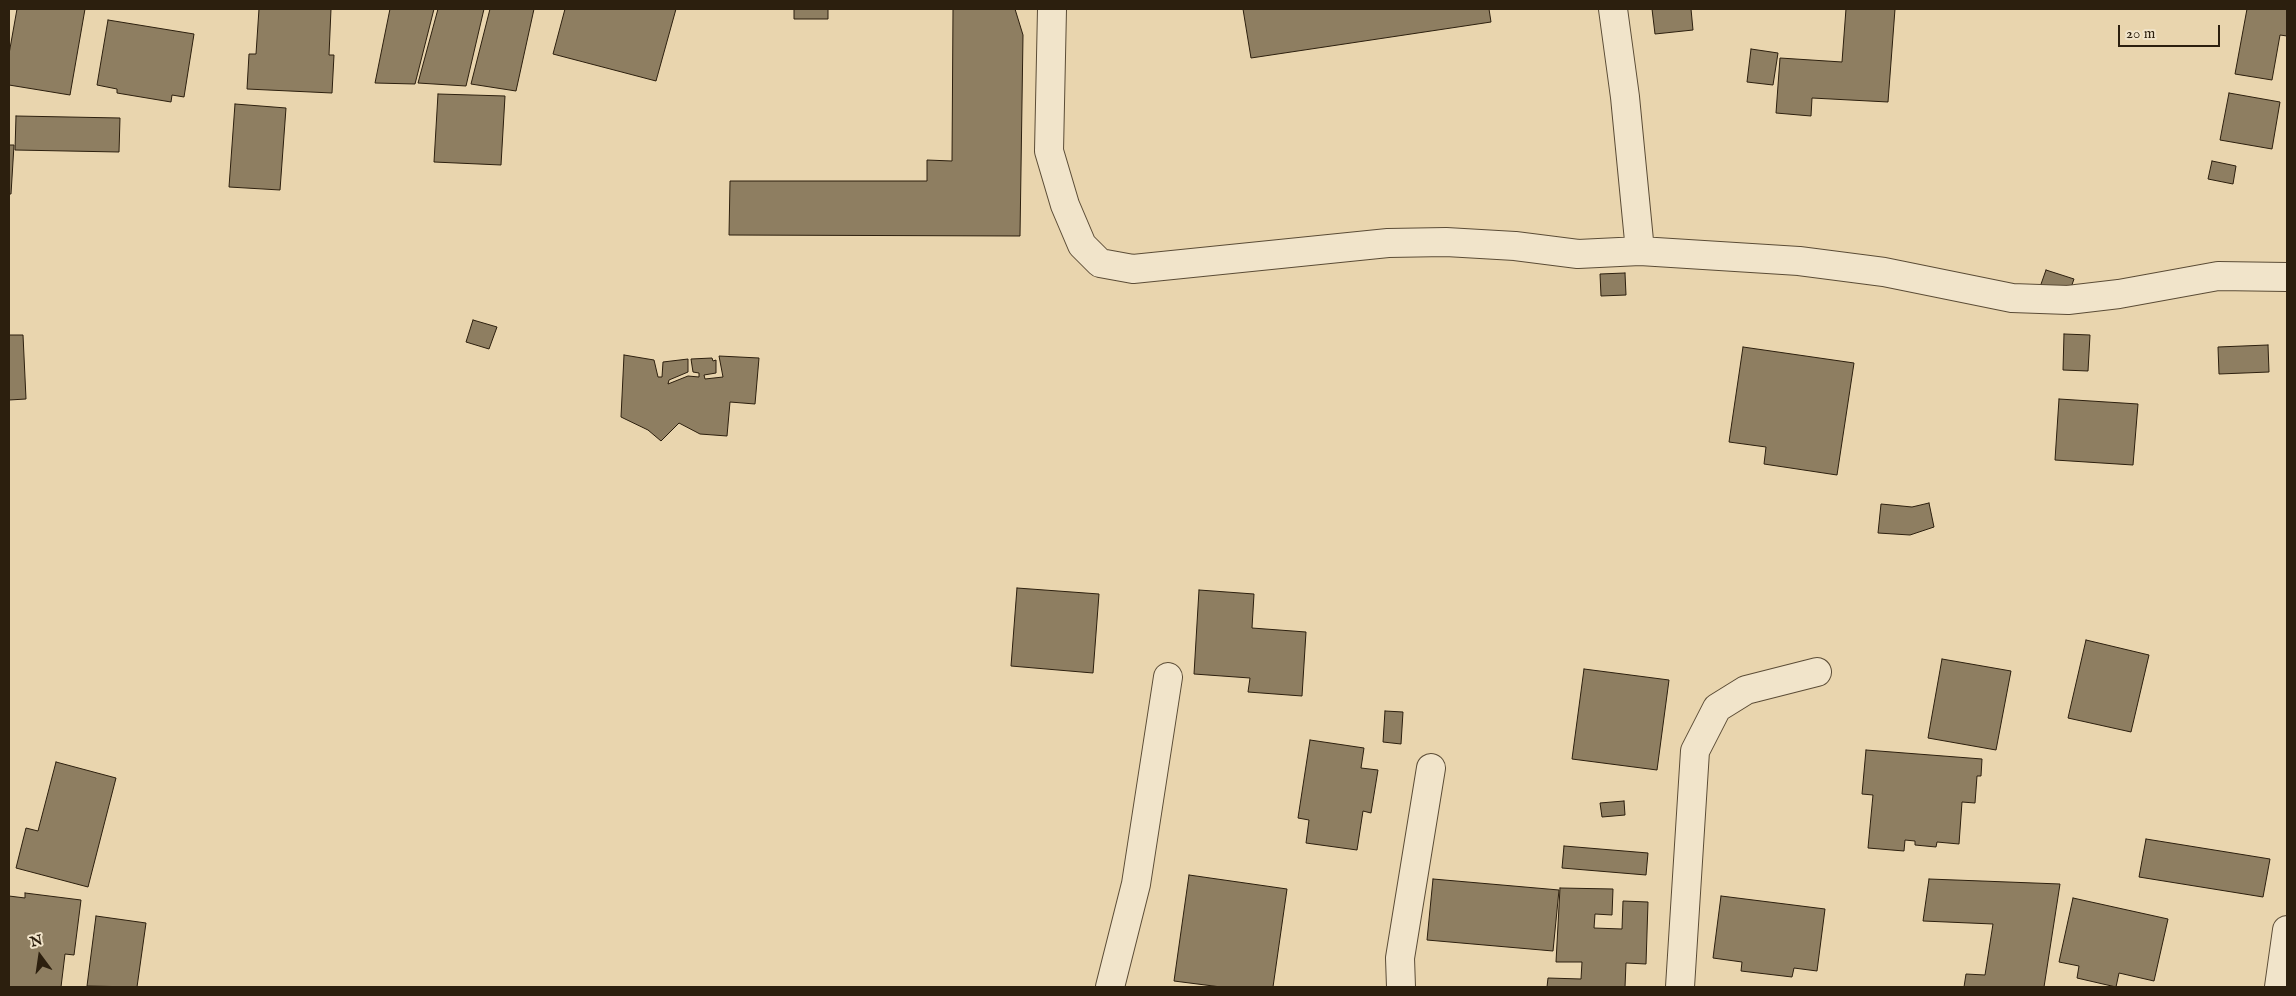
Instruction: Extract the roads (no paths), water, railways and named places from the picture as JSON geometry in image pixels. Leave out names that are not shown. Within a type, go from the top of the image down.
[{"type":"street","points":[[1052,9],[1049,151],[1065,205],[1082,245],[1100,263],[1132,269],[1388,243],[1456,243],[1515,246],[1578,254],[1640,251],[1799,261],[1884,272],[2012,298],[2068,300],[2119,294],[2218,276],[2287,278]]},
{"type":"street","points":[[1613,9],[1625,97],[1640,251]]},
{"type":"street","points":[[1680,987],[1695,751],[1717,708],[1746,690],[1817,672]]},
{"type":"street","points":[[1110,987],[1136,884],[1168,677]]},
{"type":"street","points":[[1401,987],[1400,958],[1431,768]]},
{"type":"street","points":[[2279,987],[2287,930]]}]
